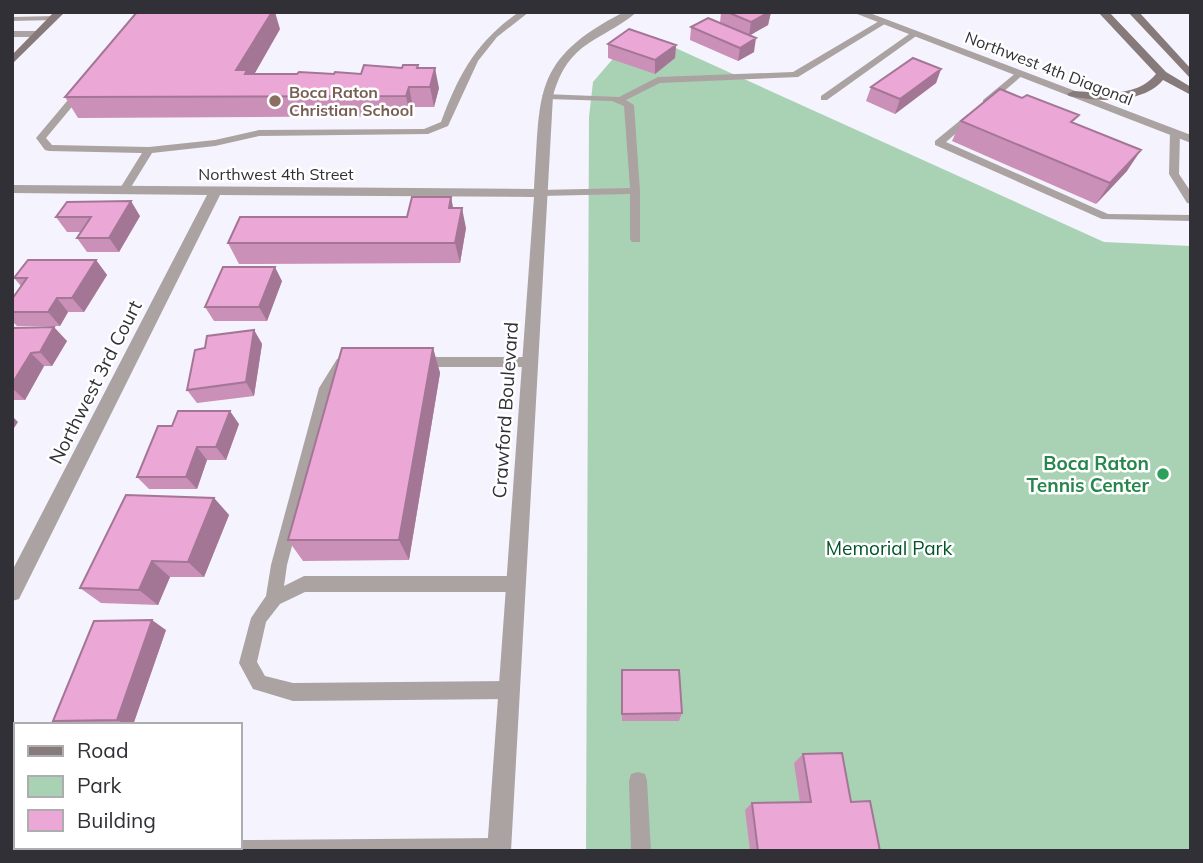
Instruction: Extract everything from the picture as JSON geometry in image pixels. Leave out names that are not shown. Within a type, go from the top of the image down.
[{"type":"street","name":"Crawford Boulevard","points":[[499,849],[547,96],[555,71],[573,49],[599,30],[632,12]]},
{"type":"street","name":"Northwest 4th Diagonal","points":[[857,12],[1191,139]]},
{"type":"street","points":[[1103,12],[1162,74],[1191,92]]},
{"type":"street","points":[[1133,12],[1191,76]]},
{"type":"street","points":[[12,61],[57,15]]},
{"type":"street","points":[[1073,94],[1137,94],[1154,86],[1162,74]]},
{"type":"street","name":"Northwest 4th Street","points":[[12,189],[540,192]]},
{"type":"street","name":"Northwest 3rd Court","points":[[12,592],[215,191]]},
{"type":"lane","points":[[84,86],[41,138],[48,148],[149,150],[215,143],[259,133],[425,132],[444,124],[465,71],[482,47],[524,12]]},
{"type":"lane","points":[[12,19],[57,15]]},
{"type":"lane","points":[[620,100],[658,79],[795,75],[884,22]]},
{"type":"lane","points":[[12,34],[38,34]]},
{"type":"lane","points":[[824,98],[915,34]]},
{"type":"lane","points":[[1020,74],[939,143],[1106,217],[1191,218]]},
{"type":"lane","points":[[547,96],[614,98],[629,104],[636,239]]},
{"type":"lane","points":[[1175,133],[1174,174],[1191,201]]},
{"type":"lane","points":[[124,190],[149,150]]},
{"type":"lane","points":[[540,192],[635,191]]},
{"type":"lane","points":[[274,599],[279,565],[326,388],[342,362],[355,362]]},
{"type":"lane","points":[[409,362],[529,362]]},
{"type":"lane","points":[[509,690],[293,692],[258,683],[248,663],[260,618],[274,599],[304,584],[515,584]]},
{"type":"lane","points":[[638,781],[641,851]]},
{"type":"lane","points":[[212,850],[499,849]]},
{"type":"green space","name":"Memorial Park","points":[[649,36],[1104,242],[1191,246],[1191,851],[586,851],[589,117],[593,82],[617,54]]},
{"type":"building","points":[[137,12],[272,12],[236,70],[247,70],[245,74],[361,74],[364,65],[402,68],[403,65],[418,65],[417,68],[435,68],[430,87],[409,87],[406,96],[65,97]]},
{"type":"building","points":[[727,12],[769,12],[751,22]]},
{"type":"building","points":[[708,18],[756,38],[740,48],[691,27]]},
{"type":"building","points":[[629,29],[676,45],[655,60],[608,44]]},
{"type":"building","points":[[913,58],[941,69],[900,99],[871,87]]},
{"type":"building","points":[[1000,89],[1022,98],[1027,95],[1079,115],[1071,122],[1141,150],[1110,183],[961,121]]},
{"type":"building","points":[[412,197],[451,197],[449,208],[462,208],[455,243],[228,243],[240,217],[407,217]]},
{"type":"building","points":[[131,201],[109,238],[77,238],[91,217],[56,217],[67,202]]},
{"type":"building","points":[[28,260],[96,260],[72,298],[57,298],[48,312],[12,312],[12,299],[27,278],[14,278]]},
{"type":"building","points":[[223,267],[275,267],[259,307],[205,307]]},
{"type":"building","points":[[54,327],[40,352],[31,353],[12,384],[12,328]]},
{"type":"building","points":[[254,330],[246,382],[187,390],[195,350],[205,348],[207,336]]},
{"type":"building","points":[[342,348],[433,348],[399,540],[288,540]]},
{"type":"building","points":[[178,411],[230,411],[216,447],[197,447],[186,477],[137,477],[158,426],[172,426]]},
{"type":"building","points":[[126,495],[214,498],[188,562],[152,561],[139,590],[80,588]]},
{"type":"building","points":[[152,620],[117,720],[53,721],[94,621]]},
{"type":"building","points":[[622,670],[679,670],[682,713],[622,714]]},
{"type":"building","points":[[842,753],[851,802],[870,801],[880,851],[758,851],[752,803],[811,802],[803,754]]},
{"type":"building","points":[[14,768],[14,849],[94,849],[12,851]]},
{"type":"place","name":"Boca Raton Christian School","points":[[275,101]]},
{"type":"place","name":"Boca Raton Tennis Center","points":[[1163,474]]}]
